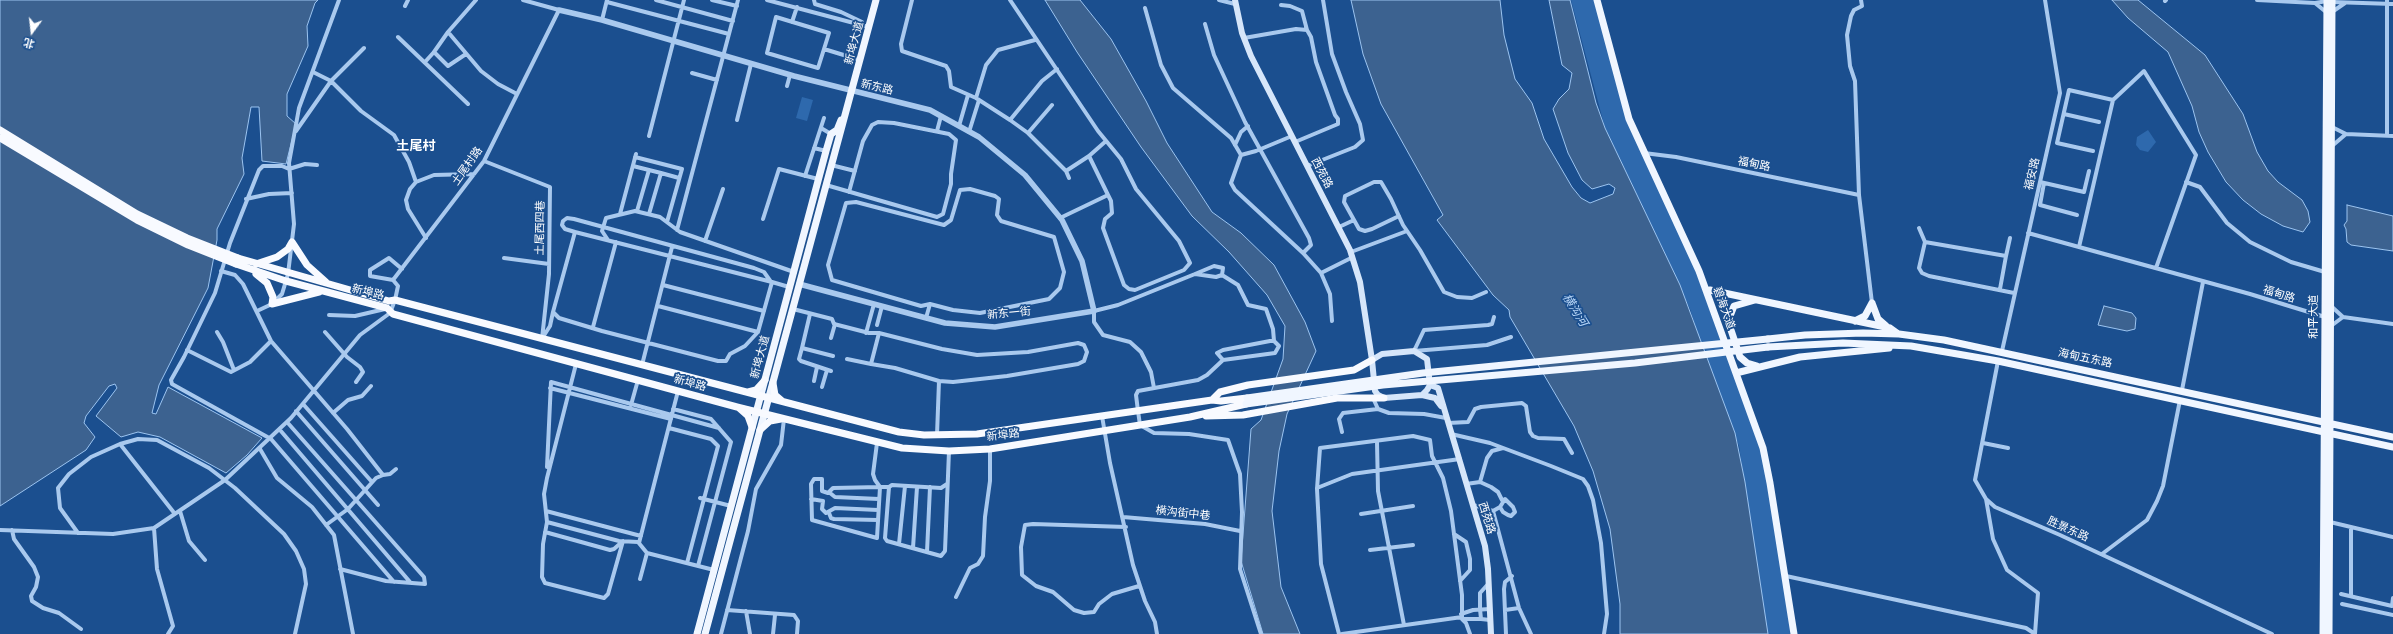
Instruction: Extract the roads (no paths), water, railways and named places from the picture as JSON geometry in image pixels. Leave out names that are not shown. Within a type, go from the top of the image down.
[{"type":"highway","points":[[0,130],[138,214],[237,261]]},
{"type":"highway","points":[[0,138],[137,220],[188,245],[237,261],[252,264],[287,278]]},
{"type":"highway","points":[[252,264],[265,262],[277,257],[288,249],[292,242],[311,271],[329,285]]},
{"type":"highway","name":"新埠路","points":[[237,261],[244,267],[287,278],[329,285],[389,301],[395,300],[899,432],[937,435],[977,434],[1212,400]]},
{"type":"highway","points":[[244,267],[260,276],[267,283],[273,297],[272,304],[298,296],[323,291]]},
{"type":"highway","name":"新埠路","points":[[287,278],[323,291],[576,364],[756,412],[902,448],[949,451],[990,448],[1105,432],[1202,415]]},
{"type":"highway","points":[[1212,400],[1220,392],[1248,385],[1361,368],[1372,360]]},
{"type":"highway","points":[[743,392],[756,390],[765,380]]},
{"type":"highway","points":[[773,383],[775,395],[786,403]]},
{"type":"highway","points":[[1202,415],[1210,417],[1243,415],[1337,398],[1384,398]]},
{"type":"highway","points":[[1212,400],[1247,401]]},
{"type":"highway","points":[[1202,415],[1247,401]]},
{"type":"highway","points":[[738,407],[748,416],[752,427]]},
{"type":"highway","points":[[760,430],[770,421],[784,419]]},
{"type":"main road","name":"新埠大道","points":[[705,634],[825,185],[839,145],[876,0]]},
{"type":"main road","name":"碧海大道","points":[[1598,0],[1625,98],[1645,154],[1695,260],[1771,465],[1795,634]]},
{"type":"main road","name":"和平大道","points":[[2326,422],[2330,326],[2332,146],[2330,1]]},
{"type":"main road","name":"西苑路","points":[[1235,2],[1244,38],[1256,67],[1352,255],[1360,282],[1372,360],[1375,391],[1384,398]]},
{"type":"main road","name":"和平大道","points":[[2329,634],[2330,522],[2326,422],[2325,272],[2330,12]]},
{"type":"main road","name":"新埠大道","points":[[697,634],[830,134],[837,130],[847,99],[852,92]]},
{"type":"main road","name":"碧海大道","points":[[1645,154],[1710,290],[1737,372]]},
{"type":"main road","points":[[1710,290],[1890,328]]},
{"type":"main road","points":[[1757,299],[1737,304],[1732,309],[1728,320],[1740,357],[1750,365],[1759,366]]},
{"type":"main road","points":[[1855,321],[1865,316],[1872,303]]},
{"type":"main road","points":[[1872,303],[1881,323],[1899,334]]},
{"type":"main road","name":"海甸五东路","points":[[1247,401],[1423,373],[1768,339],[1805,334],[1899,334],[2002,350],[2393,437]]},
{"type":"main road","name":"海甸五东路","points":[[1247,401],[1388,384],[1630,363],[1768,347],[1844,343],[1911,346],[1998,362],[2180,399],[2393,447]]},
{"type":"main road","points":[[1737,372],[1824,353],[1911,346]]},
{"type":"main road","name":"西苑路","points":[[1414,351],[1427,359],[1430,384],[1438,388],[1460,459],[1484,546],[1489,583],[1491,634]]},
{"type":"main road","points":[[1372,360],[1382,354],[1414,351]]},
{"type":"main road","points":[[1384,398],[1422,395],[1430,384]]},
{"type":"main road","name":"西苑路","points":[[1422,395],[1435,398],[1444,411]]},
{"type":"main road","name":"和平大道","points":[[2323,634],[2327,432]]},
{"type":"street","points":[[257,311],[272,304],[282,294],[287,278],[294,224],[289,169],[294,134],[299,108],[338,0]]},
{"type":"street","points":[[405,6],[408,0]]},
{"type":"street","points":[[425,62],[448,32],[476,0]]},
{"type":"street","points":[[523,0],[559,10]]},
{"type":"street","points":[[656,0],[733,21]]},
{"type":"street","points":[[649,136],[684,0]]},
{"type":"street","points":[[712,0],[737,6]]},
{"type":"street","points":[[678,230],[738,0]]},
{"type":"street","points":[[767,0],[869,27]]},
{"type":"street","points":[[814,0],[815,4],[851,16],[869,27]]},
{"type":"street","points":[[912,0],[900,48],[905,53],[948,68],[951,87],[977,99],[1028,133],[1066,171],[1069,178]]},
{"type":"street","points":[[1010,0],[1035,40],[1123,163],[1140,194],[1179,241],[1190,260],[1187,268],[1136,290],[1125,287],[1103,228],[1105,219],[1112,213],[1111,201],[1089,156]]},
{"type":"street","points":[[1219,0],[1235,2]]},
{"type":"street","points":[[1307,166],[1355,147],[1363,140],[1360,124],[1332,54],[1323,0]]},
{"type":"street","points":[[1861,0],[1862,6],[1854,10],[1851,16],[1847,35],[1850,66],[1855,81],[1860,195],[1872,303]]},
{"type":"street","name":"福安路","points":[[2002,350],[2028,233],[2042,182],[2060,93],[2045,0]]},
{"type":"street","points":[[2257,0],[2315,3],[2330,1],[2345,3],[2387,2],[2393,4]]},
{"type":"street","points":[[602,20],[607,1],[729,34]]},
{"type":"street","points":[[2386,135],[2387,2]]},
{"type":"street","points":[[2315,3],[2330,12],[2345,3]]},
{"type":"street","points":[[1241,155],[1338,124],[1338,119],[1335,115],[1316,62],[1312,37],[1307,30],[1302,11],[1290,6],[1281,5]]},
{"type":"street","points":[[792,22],[797,7]]},
{"type":"street","points":[[1145,8],[1161,65],[1172,88],[1231,138],[1241,155]]},
{"type":"street","name":"新东路","points":[[559,10],[602,20],[852,92],[930,110],[979,137],[1025,175],[1060,218],[1082,261],[1094,311]]},
{"type":"street","name":"土尾村路","points":[[392,280],[426,238],[484,161],[559,10]]},
{"type":"street","points":[[776,17],[829,33],[824,49],[818,68],[767,52],[776,17]]},
{"type":"street","points":[[1205,24],[1214,55],[1248,126],[1262,149],[1309,238],[1311,245],[1303,253]]},
{"type":"street","points":[[1244,38],[1296,29],[1307,30]]},
{"type":"street","points":[[448,32],[481,71],[498,84],[517,94]]},
{"type":"street","points":[[398,37],[468,104]]},
{"type":"street","points":[[969,132],[986,66],[998,50],[1035,40]]},
{"type":"street","points":[[2387,46],[2393,47]]},
{"type":"street","points":[[294,134],[331,81],[364,48]]},
{"type":"street","points":[[824,49],[860,60]]},
{"type":"street","points":[[434,52],[448,66],[466,54]]},
{"type":"street","points":[[737,120],[751,64]]},
{"type":"street","points":[[1010,120],[1042,81],[1056,69]]},
{"type":"street","points":[[2079,247],[2113,100],[2144,71],[2196,155],[2156,268]]},
{"type":"street","points":[[313,72],[331,81],[361,111],[394,135],[410,162],[416,182]]},
{"type":"street","points":[[692,73],[717,80]]},
{"type":"street","points":[[787,86],[790,75]]},
{"type":"street","points":[[2093,151],[2058,143],[2069,90],[2113,100]]},
{"type":"street","points":[[959,126],[968,95]]},
{"type":"street","points":[[1028,133],[1052,105]]},
{"type":"street","points":[[2064,114],[2099,122]]},
{"type":"street","points":[[937,131],[941,116]]},
{"type":"street","points":[[805,176],[824,118]]},
{"type":"street","points":[[825,185],[934,217],[940,216],[944,210],[951,184],[951,174],[957,144],[954,137],[937,131],[887,122],[872,125],[863,142],[850,192]]},
{"type":"street","points":[[1235,145],[1241,132],[1248,126]]},
{"type":"street","points":[[2332,127],[2346,134],[2393,136]]},
{"type":"street","points":[[821,128],[830,134]]},
{"type":"street","points":[[2332,146],[2346,134]]},
{"type":"street","points":[[1066,171],[1089,156],[1106,141]]},
{"type":"street","points":[[814,148],[826,151]]},
{"type":"street","name":"福甸路","points":[[1645,154],[1676,158],[1860,195]]},
{"type":"street","points":[[620,214],[635,155],[682,169],[667,222]]},
{"type":"street","points":[[1241,155],[1231,183],[1235,190],[1303,253],[1321,273],[1330,294],[1332,321]]},
{"type":"street","name":"土尾西四巷","points":[[484,161],[550,188],[549,264],[542,339]]},
{"type":"street","points":[[317,165],[305,164],[289,169],[263,166],[259,170],[246,199],[213,298],[170,380],[172,384],[271,439],[394,582]]},
{"type":"street","points":[[831,165],[855,171]]},
{"type":"street","points":[[633,166],[679,178]]},
{"type":"street","points":[[763,219],[779,169],[818,180]]},
{"type":"street","points":[[637,211],[649,170]]},
{"type":"street","points":[[2077,216],[2040,205],[2042,182],[2084,192],[2089,171]]},
{"type":"street","points":[[650,214],[661,173]]},
{"type":"street","points":[[426,238],[415,223],[406,200],[416,182],[434,175],[474,174]]},
{"type":"street","points":[[1399,216],[1365,231],[1360,229],[1354,220],[1344,202],[1345,196],[1374,182],[1381,182],[1407,231],[1444,292],[1456,297],[1466,298],[1480,296],[1486,292]]},
{"type":"street","points":[[2186,182],[2200,187],[2227,223],[2250,242],[2291,262],[2325,272]]},
{"type":"street","points":[[705,241],[723,189]]},
{"type":"street","points":[[970,189],[998,198],[999,202],[997,214],[1001,221],[1054,237],[1064,272],[1060,288],[1049,299],[980,313],[953,310],[930,304],[921,306],[832,280],[828,265],[846,203],[856,202],[944,225],[951,220],[960,190],[970,189]]},
{"type":"street","points":[[246,199],[269,194],[292,193]]},
{"type":"street","points":[[1060,218],[1108,195]]},
{"type":"street","points":[[609,240],[602,230],[606,218],[637,211],[650,214],[667,222],[678,230],[705,241],[794,272]]},
{"type":"street","points":[[772,282],[764,272],[754,268],[672,247],[574,219],[567,218],[563,221],[562,225],[565,229],[575,232],[789,287]]},
{"type":"street","points":[[1339,227],[1354,220]]},
{"type":"street","points":[[1919,228],[1925,242],[1919,268],[1922,273],[1929,276],[2014,293]]},
{"type":"street","points":[[1321,273],[1352,255],[1407,231]]},
{"type":"street","points":[[542,339],[550,326],[575,232]]},
{"type":"street","name":"福甸路","points":[[2028,233],[2250,294],[2325,317]]},
{"type":"street","points":[[2000,289],[2010,238]]},
{"type":"street","points":[[593,327],[616,242]]},
{"type":"street","points":[[1925,242],[2006,256]]},
{"type":"street","points":[[642,365],[672,247]]},
{"type":"street","points":[[0,530],[113,534],[154,528],[225,480],[280,430],[360,335],[388,310],[395,300],[398,286],[392,280],[370,276],[370,270],[389,258],[402,269]]},
{"type":"street","points":[[504,258],[549,264]]},
{"type":"street","name":"新东一街","points":[[799,284],[945,323],[995,327],[1094,311],[1118,305],[1194,274],[1218,265],[1223,268],[1222,275],[1216,277],[1194,274]]},
{"type":"street","points":[[221,271],[235,275],[243,284],[271,341],[314,390],[383,475]]},
{"type":"street","points":[[1222,275],[1238,285],[1248,305],[1266,309],[1273,329],[1274,341],[1279,346],[1275,354],[1223,360],[1203,378],[1138,391],[1136,395],[1140,411],[1140,425],[1154,433],[1189,434],[1228,440],[1240,474],[1242,512],[1240,531],[1240,569],[1261,634]]},
{"type":"street","points":[[553,312],[559,318],[648,343],[718,361],[726,360],[730,354],[745,346],[758,332],[772,282]]},
{"type":"street","points":[[2182,390],[2203,282]]},
{"type":"street","points":[[663,285],[764,311]]},
{"type":"street","points":[[866,333],[874,304]]},
{"type":"street","points":[[926,318],[930,304]]},
{"type":"street","points":[[658,306],[758,332]]},
{"type":"street","points":[[877,325],[882,306]]},
{"type":"street","points":[[2330,306],[2343,317],[2393,324]]},
{"type":"street","points":[[792,309],[832,319],[835,324],[866,333],[879,333],[942,349],[977,354],[1023,352],[1078,343],[1084,345],[1087,352],[1084,362],[1078,364],[1007,376],[953,382],[940,381],[895,368],[848,359]]},
{"type":"street","points":[[329,315],[363,315],[388,310]]},
{"type":"street","points":[[1094,311],[1094,322],[1103,335],[1130,342],[1141,352],[1151,372],[1154,388]]},
{"type":"street","points":[[810,314],[799,359],[817,367],[829,370],[822,388]]},
{"type":"street","points":[[1414,351],[1424,330],[1488,325],[1492,324],[1494,317]]},
{"type":"street","points":[[2330,326],[2343,317]]},
{"type":"street","points":[[831,338],[835,324]]},
{"type":"street","points":[[217,332],[223,342],[234,370]]},
{"type":"street","points":[[325,332],[344,354],[363,372],[356,382]]},
{"type":"street","points":[[871,364],[879,333]]},
{"type":"street","points":[[1414,351],[1487,345],[1511,337]]},
{"type":"street","points":[[187,350],[223,370],[234,370],[250,362],[271,341]]},
{"type":"street","points":[[1223,360],[1218,356],[1219,351],[1274,341]]},
{"type":"street","points":[[802,348],[833,356]]},
{"type":"street","name":"胜景东路","points":[[1998,362],[1975,480],[1986,499],[1995,507],[2102,554],[2272,634]]},
{"type":"street","points":[[546,478],[576,364]]},
{"type":"street","points":[[814,381],[817,367]]},
{"type":"street","points":[[631,407],[638,380]]},
{"type":"street","points":[[937,435],[940,381]]},
{"type":"street","points":[[623,541],[608,594],[604,598],[545,583],[542,577],[547,522],[544,494],[550,382],[631,407]]},
{"type":"street","points":[[333,413],[348,400],[362,396],[371,386]]},
{"type":"street","points":[[550,388],[719,428]]},
{"type":"street","points":[[639,543],[678,391]]},
{"type":"street","points":[[1373,398],[1378,409]]},
{"type":"street","points":[[2102,554],[2147,520],[2157,501],[2163,486],[2180,399]]},
{"type":"street","points":[[1342,432],[1339,419],[1343,413],[1378,409],[1390,413],[1424,414],[1447,421],[1468,422],[1475,409],[1480,407],[1522,403],[1526,406],[1530,432],[1533,436],[1564,439],[1572,453]]},
{"type":"street","points":[[303,404],[372,482]]},
{"type":"street","points":[[673,409],[708,418],[719,428],[730,442],[716,502],[698,566]]},
{"type":"street","points":[[296,412],[378,505]]},
{"type":"street","points":[[1102,416],[1110,463],[1139,586],[1155,622],[1158,634]]},
{"type":"street","points":[[721,634],[748,531],[756,489],[781,446],[784,419]]},
{"type":"street","points":[[287,422],[424,577],[425,584],[394,582],[340,569]]},
{"type":"street","points":[[669,428],[711,439],[718,446],[687,563]]},
{"type":"street","points":[[280,430],[410,582]]},
{"type":"street","points":[[1452,434],[1502,448],[1582,479],[1588,486],[1593,500],[1601,543],[1607,614],[1604,634]]},
{"type":"street","points":[[1470,634],[1462,616],[1463,605],[1454,534],[1443,478],[1435,462],[1430,440],[1424,437],[1413,436],[1377,442],[1320,448],[1317,488],[1321,564],[1340,634],[1462,616],[1480,609],[1490,609]]},
{"type":"street","points":[[78,533],[60,508],[58,488],[69,474],[90,456],[120,444],[138,439],[157,440],[209,468],[269,518],[284,534],[296,551],[304,570],[306,584],[295,634]]},
{"type":"street","points":[[1377,442],[1376,470],[1382,511],[1404,625]]},
{"type":"street","points":[[877,443],[873,474],[880,487],[877,538],[841,530],[812,520],[811,484],[817,478],[823,481],[822,491],[830,493],[835,497],[879,499]]},
{"type":"street","points":[[1983,443],[2008,448]]},
{"type":"street","points":[[120,444],[175,514]]},
{"type":"street","points":[[956,598],[970,568],[978,564],[982,556],[990,481],[990,448]]},
{"type":"street","points":[[1480,482],[1486,458],[1492,451],[1502,448]]},
{"type":"street","points":[[260,449],[277,478],[312,506],[334,536],[353,634]]},
{"type":"street","points":[[889,487],[885,538],[888,541],[941,556],[946,551],[949,451]]},
{"type":"street","points":[[1317,488],[1352,474],[1460,459]]},
{"type":"street","points":[[326,525],[337,515],[348,509],[372,482],[383,475],[390,474],[396,469]]},
{"type":"street","points":[[1466,484],[1480,482],[1498,492],[1502,500],[1500,506],[1493,511]]},
{"type":"street","points":[[830,493],[833,488],[917,486],[941,488],[947,484]]},
{"type":"street","points":[[899,544],[905,486]]},
{"type":"street","points":[[913,548],[917,486]]},
{"type":"street","points":[[927,552],[930,487]]},
{"type":"street","points":[[700,498],[731,506]]},
{"type":"street","points":[[811,499],[822,500],[824,512],[829,513],[831,518],[834,519],[878,520]]},
{"type":"street","points":[[1787,577],[2026,628],[2035,634],[2038,593],[2013,575],[2003,563],[1993,539],[1986,499]]},
{"type":"street","points":[[1500,506],[1502,512],[1508,515],[1511,516],[1515,512],[1508,500],[1502,500]]},
{"type":"street","points":[[1472,505],[1493,511]]},
{"type":"street","points":[[1361,514],[1413,506]]},
{"type":"street","points":[[829,513],[835,508],[878,510]]},
{"type":"street","points":[[180,511],[189,541],[205,560]]},
{"type":"street","points":[[546,511],[641,536]]},
{"type":"street","points":[[1493,511],[1512,576],[1519,608],[1531,634]]},
{"type":"street","name":"横沟街中巷","points":[[1123,517],[1205,524],[1240,531]]},
{"type":"street","points":[[547,522],[623,541],[639,543],[647,552],[714,570]]},
{"type":"street","points":[[2330,522],[2393,537]]},
{"type":"street","points":[[1126,527],[1025,525],[1021,547],[1022,575],[1036,586],[1053,592],[1074,610],[1084,613],[1094,612],[1099,604],[1112,594],[1139,586]]},
{"type":"street","points":[[154,528],[156,569],[173,626],[168,634]]},
{"type":"street","points":[[2351,528],[2351,596]]},
{"type":"street","points":[[12,530],[16,543],[34,567],[38,577],[36,587],[31,596],[32,601],[43,608],[59,613],[81,629]]},
{"type":"street","points":[[545,532],[610,550],[614,549],[623,541]]},
{"type":"street","points":[[1454,534],[1466,542],[1470,559],[1470,570],[1460,581]]},
{"type":"street","points":[[1370,550],[1413,545]]},
{"type":"street","points":[[640,580],[647,552]]},
{"type":"street","points":[[1506,634],[1504,589],[1505,582],[1512,576]]},
{"type":"street","points":[[1481,619],[1480,593],[1489,583]]},
{"type":"street","points":[[2341,594],[2392,606],[2393,598]]},
{"type":"street","points":[[2342,604],[2393,615]]},
{"type":"street","points":[[1505,610],[1519,608]]},
{"type":"street","points":[[727,610],[768,611],[775,615],[794,615],[798,621],[797,634]]},
{"type":"street","points":[[746,611],[751,634]]},
{"type":"street","points":[[773,634],[775,615]]},
{"type":"street","points":[[1462,616],[1490,620]]},
{"type":"water","points":[[0,0],[318,0],[315,3],[307,26],[308,46],[287,94],[287,116],[296,124],[286,164],[262,161],[259,107],[251,107],[242,158],[244,174],[217,229],[217,240],[208,288],[159,385],[152,413],[156,414],[168,387],[262,438],[247,455],[226,473],[160,437],[138,432],[121,437],[96,416],[117,388],[115,384],[109,386],[86,416],[84,423],[95,437],[86,450],[0,506]]},
{"type":"water","points":[[1045,0],[1080,0],[1111,39],[1146,101],[1167,143],[1212,212],[1241,233],[1274,265],[1305,322],[1316,351],[1287,414],[1279,451],[1272,511],[1281,587],[1300,634],[1263,634],[1241,561],[1251,429],[1261,420],[1283,359],[1285,326],[1267,295],[1229,252],[1192,216],[1141,147],[1077,52]]},
{"type":"water","name":"横沟河","points":[[1351,0],[1500,0],[1504,35],[1515,79],[1532,103],[1544,139],[1572,187],[1581,198],[1590,203],[1613,194],[1615,188],[1609,184],[1592,189],[1582,180],[1568,153],[1553,109],[1559,99],[1569,89],[1572,73],[1562,65],[1549,0],[1570,0],[1596,103],[1605,128],[1680,285],[1735,433],[1745,482],[1768,634],[1620,634],[1620,604],[1610,529],[1593,471],[1574,426],[1510,317],[1509,310],[1493,295],[1437,220],[1443,215],[1381,104],[1363,54]]},
{"type":"water","points":[[2112,0],[2138,0],[2205,55],[2243,114],[2257,152],[2268,171],[2278,182],[2302,200],[2308,211],[2310,222],[2303,232],[2283,226],[2261,214],[2243,200],[2226,182],[2208,152],[2199,132],[2192,106],[2168,52],[2128,18]]},
{"type":"water","points":[[2347,205],[2393,216],[2393,251],[2351,245],[2347,242],[2346,229],[2344,225],[2347,221]]},
{"type":"water","points":[[2104,306],[2132,313],[2136,318],[2135,329],[2127,331],[2098,325]]},
{"type":"district","name":"土尾村","points":[[416,146]]}]
